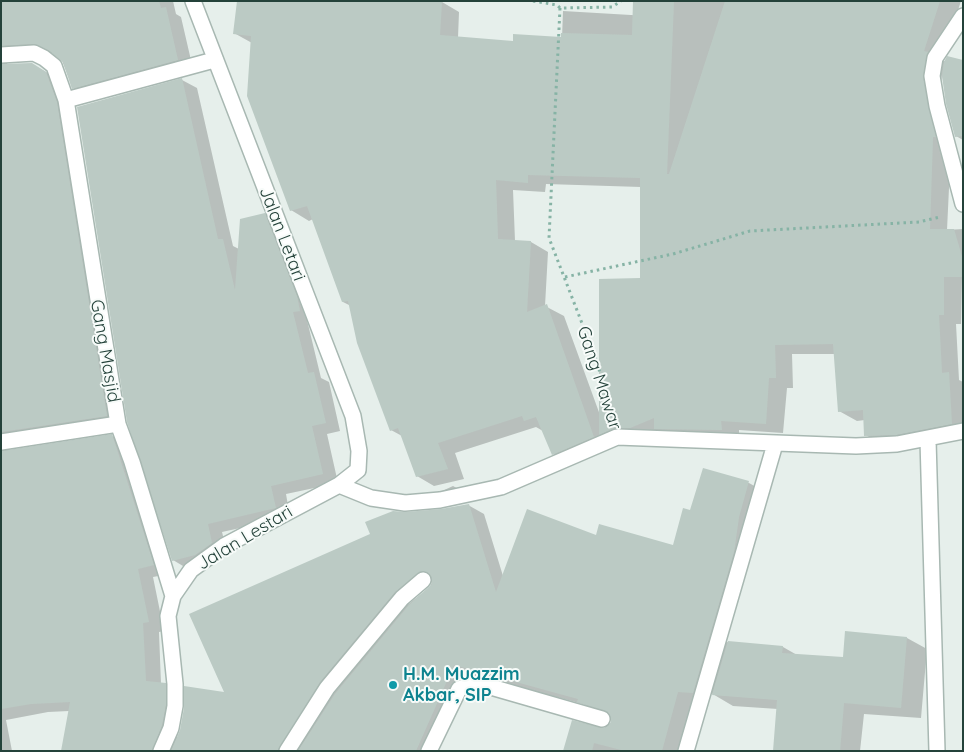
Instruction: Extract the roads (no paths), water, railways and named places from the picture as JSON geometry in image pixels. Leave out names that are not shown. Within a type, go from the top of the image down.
[{"type":"street","name":"Jalan Letari","points":[[192,1],[353,416],[359,450],[358,470]]},
{"type":"street","points":[[963,16],[935,58],[932,76],[937,106],[963,204]]},
{"type":"street","name":"Gang Masjid","points":[[1,54],[34,53],[44,58],[54,66],[66,100],[118,424],[132,462],[173,596]]},
{"type":"street","points":[[66,100],[214,60]]},
{"type":"street","points":[[1,442],[118,424]]},
{"type":"street","name":"Gang Mawar","points":[[339,485],[371,498],[405,503],[440,500],[501,487],[617,437],[856,446],[928,440],[963,432]]},
{"type":"street","points":[[928,440],[937,751]]},
{"type":"street","points":[[686,751],[775,444]]},
{"type":"street","name":"Jalan Lestari","points":[[161,751],[171,728],[175,706],[175,684],[168,616],[173,596],[191,570],[224,546],[339,485],[358,470]]},
{"type":"street","points":[[287,751],[327,688],[396,604],[423,580]]},
{"type":"street","points":[[429,751],[459,690],[472,684],[484,685],[602,719]]},
{"type":"place","name":"H.M. Muazzim Akbar, SIP","points":[[393,685]]}]
